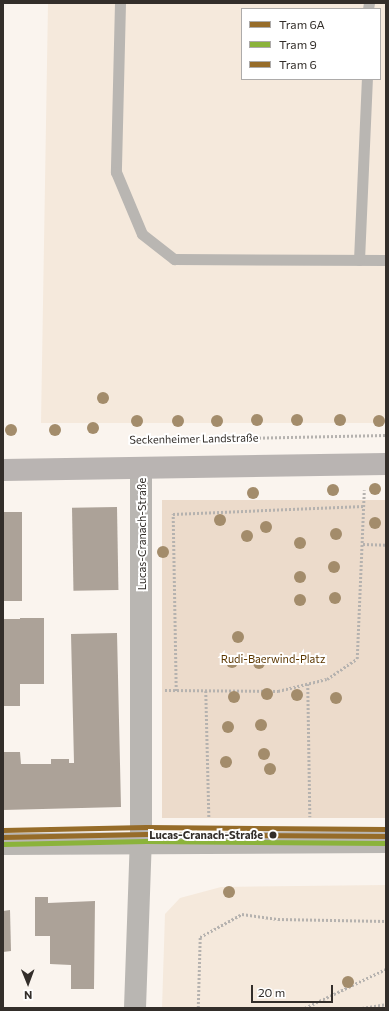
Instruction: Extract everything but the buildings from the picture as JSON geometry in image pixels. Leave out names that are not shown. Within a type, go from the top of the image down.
[{"type":"main road","points":[[3,470],[386,464]]},
{"type":"street","name":"Lucas-Cranach-Straße","points":[[135,1008],[141,843],[143,690],[141,468]]},
{"type":"street","points":[[3,844],[386,842]]},
{"type":"lane","points":[[120,3],[116,172],[142,234],[174,259],[386,260]]},
{"type":"lane","points":[[359,260],[367,80]]},
{"type":"path","name":"Seckenheimer Landstraße","points":[[143,440],[386,435]]},
{"type":"path","points":[[143,690],[278,691],[326,679],[357,659],[364,506],[363,464]]},
{"type":"path","points":[[176,691],[173,514],[364,506]]},
{"type":"path","points":[[362,544],[386,545]]},
{"type":"path","points":[[308,684],[311,842]]},
{"type":"path","points":[[206,691],[209,843]]},
{"type":"path","points":[[198,1008],[200,937],[242,914],[278,919],[386,921]]},
{"type":"path","points":[[305,1008],[386,969]]},
{"type":"path","points":[[362,1008],[386,1004]]},
{"type":"shaded area","points":[[48,3],[386,3],[386,423],[41,423]]},
{"type":"shaded area","points":[[386,885],[386,1008],[162,1008],[165,914],[180,898],[221,887]]},
{"type":"green space","name":"Rudi-Baerwind-Platz","points":[[162,500],[386,500],[386,818],[162,818]]},
{"type":"tram line","name":"6","points":[[3,830],[146,827],[386,829]]},
{"type":"tram line","name":"6A","points":[[3,837],[146,834],[386,836]]},
{"type":"tram line","name":"9","points":[[3,844],[146,841],[386,843]]},
{"type":"place","name":"Lucas-Cranach-Straße","points":[[273,835]]}]
